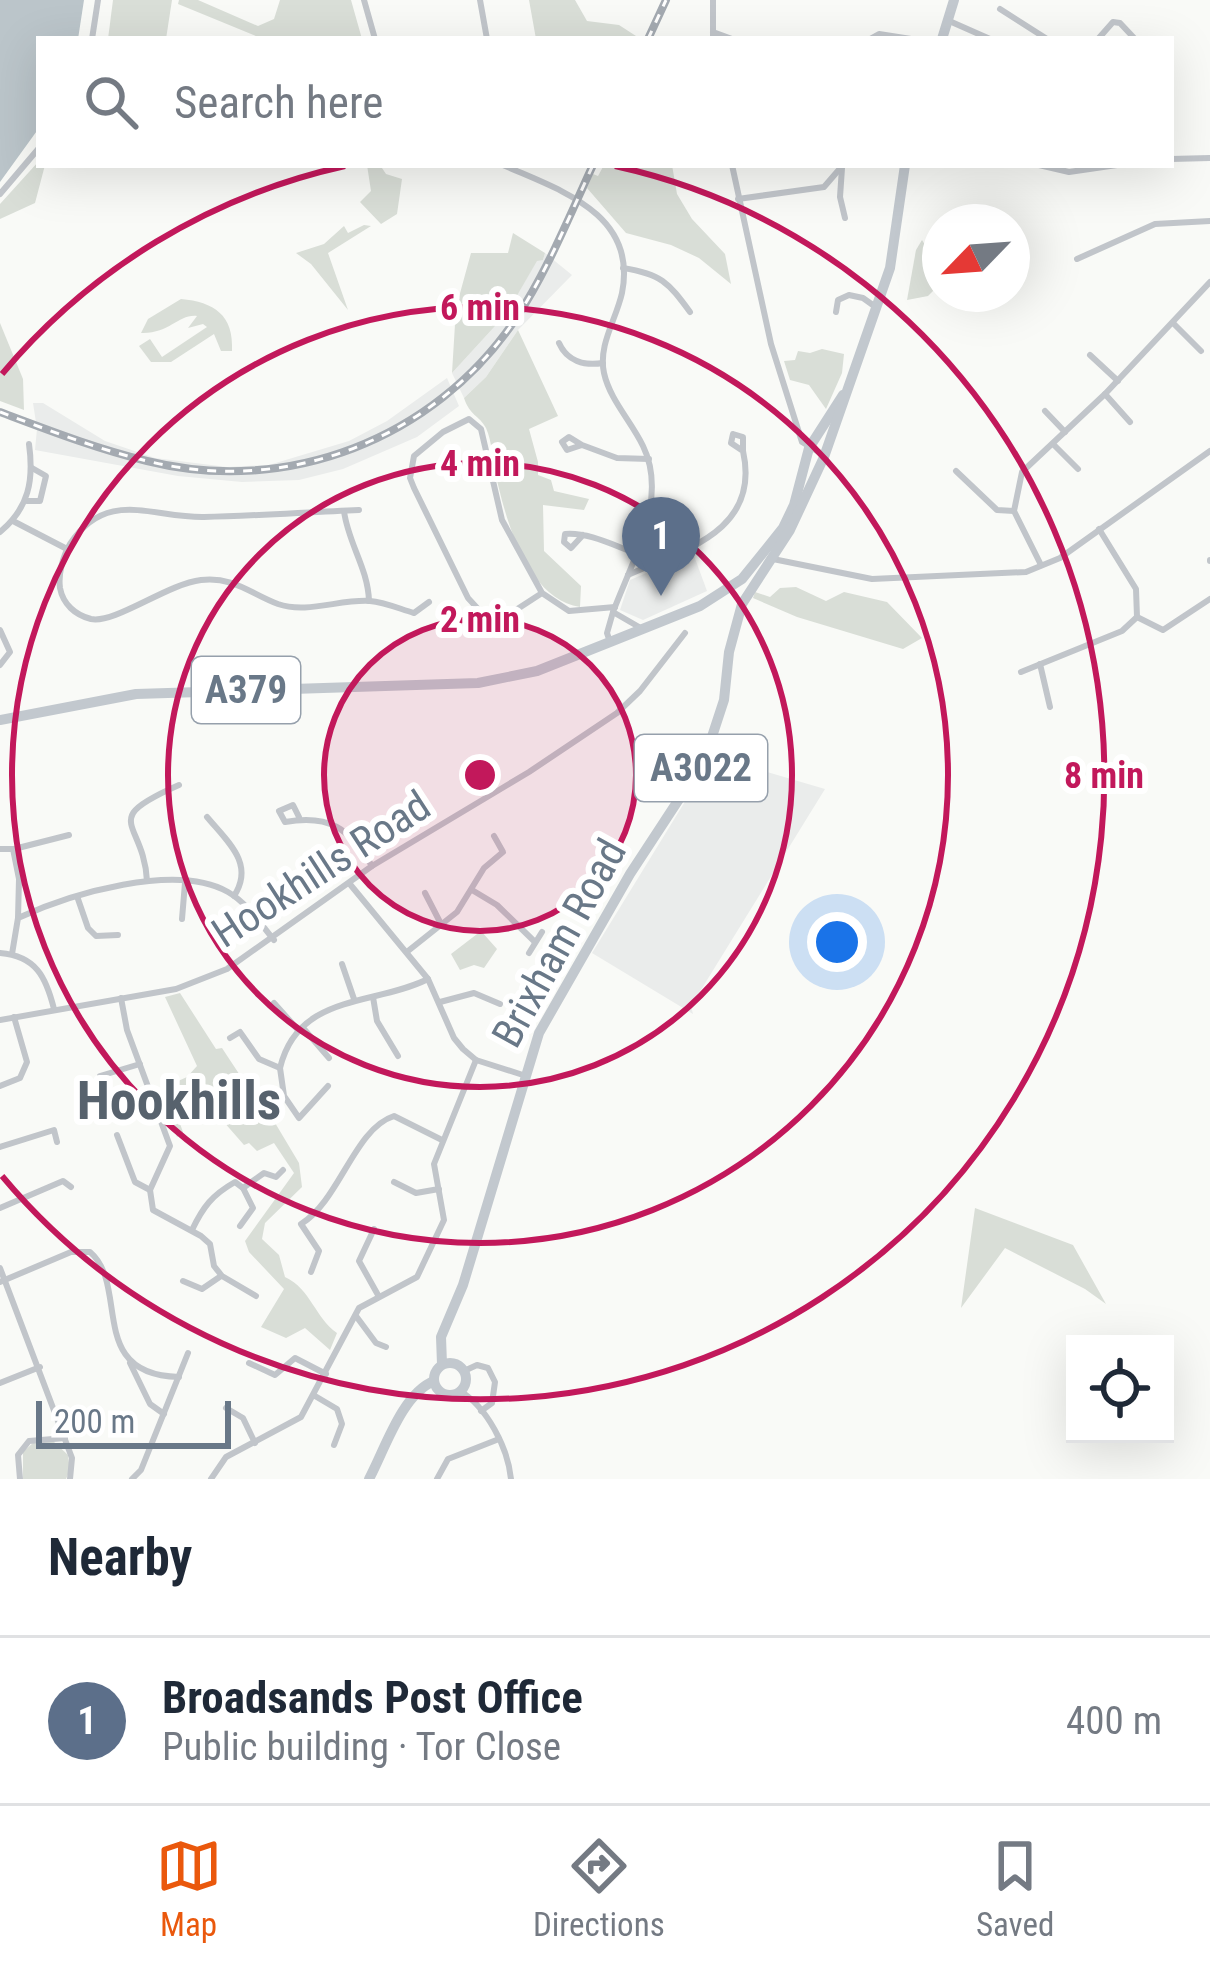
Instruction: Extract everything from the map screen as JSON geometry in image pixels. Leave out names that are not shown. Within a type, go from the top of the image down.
[{"type":"main road","points":[[943,36],[954,0]]},
{"type":"main road","name":"A3022","points":[[769,557],[790,530],[824,457],[877,309],[890,268],[905,168]]},
{"type":"main road","name":"A3022","points":[[769,557],[794,505],[809,448],[853,377]]},
{"type":"main road","points":[[742,604],[738,582],[769,557]]},
{"type":"main road","name":"Brixham Road","points":[[369,1479],[411,1400],[421,1387],[434,1381],[442,1364],[441,1337],[502,1161],[523,1075],[549,1014],[630,874],[704,761],[724,700],[729,652],[742,604],[769,557]]},
{"type":"main road","name":"A379","points":[[0,721],[136,694],[494,681],[537,671],[700,606],[738,582]]},
{"type":"main road","points":[[411,1400],[463,1390],[462,1369],[448,1340],[449,1324]]},
{"type":"main road","points":[[442,1364],[462,1369]]},
{"type":"main road","points":[[434,1381],[445,1394]]},
{"type":"street","points":[[92,36],[98,0]]},
{"type":"street","points":[[364,0],[374,36]]},
{"type":"street","points":[[480,0],[486,36]]},
{"type":"street","points":[[712,36],[713,0]]},
{"type":"street","points":[[1000,9],[1042,36]]},
{"type":"street","points":[[947,20],[982,36]]},
{"type":"street","points":[[1101,36],[1113,22],[1120,22],[1132,36]]},
{"type":"street","points":[[0,194],[36,152]]},
{"type":"street","points":[[1174,159],[1210,158]]},
{"type":"street","points":[[510,168],[590,205],[616,242],[623,268],[622,292],[603,362],[609,390],[649,458],[654,495],[607,633],[610,642]]},
{"type":"street","points":[[732,168],[771,344],[802,442],[824,457]]},
{"type":"street","points":[[738,200],[824,187],[841,168]]},
{"type":"street","points":[[843,168],[844,218]]},
{"type":"street","points":[[1052,168],[1069,172],[1092,168]]},
{"type":"street","points":[[824,187],[840,197]]},
{"type":"street","points":[[1077,260],[1155,224],[1210,221]]},
{"type":"street","points":[[623,268],[653,272],[690,312]]},
{"type":"street","points":[[1041,566],[1014,511],[1022,472],[1118,381],[1210,282]]},
{"type":"street","points":[[836,312],[838,300],[848,295],[863,298],[877,309]]},
{"type":"street","points":[[1174,324],[1202,351]]},
{"type":"street","points":[[559,343],[587,366],[603,362]]},
{"type":"street","points":[[1090,355],[1118,381]]},
{"type":"street","points":[[1105,394],[1130,422]]},
{"type":"street","points":[[1045,411],[1065,433]]},
{"type":"street","points":[[542,592],[505,617],[478,610],[468,598],[410,478],[414,455],[443,432],[469,419],[482,429],[502,520],[542,592],[569,611],[614,610],[642,629]]},
{"type":"street","points":[[1053,444],[1078,469]]},
{"type":"street","points":[[0,532],[26,500],[32,468],[29,445]]},
{"type":"street","points":[[582,445],[617,458],[649,458]]},
{"type":"street","points":[[628,575],[698,546],[721,530],[743,490],[743,451]]},
{"type":"street","points":[[769,557],[816,571],[872,579],[1026,572],[1060,558],[1210,451]]},
{"type":"street","points":[[26,500],[40,501],[46,476],[32,468]]},
{"type":"street","points":[[956,471],[997,510],[1014,511]]},
{"type":"street","points":[[359,510],[197,518],[122,509],[98,517],[67,549],[60,578],[62,597],[75,611],[94,620],[114,616],[178,584],[204,579],[236,582],[281,605],[295,607],[369,601],[414,613],[429,602]]},
{"type":"street","points":[[344,511],[350,542],[367,578],[369,601]]},
{"type":"street","points":[[13,521],[67,549]]},
{"type":"street","points":[[1021,672],[1122,631],[1137,617],[1136,589],[1099,529]]},
{"type":"street","points":[[583,535],[635,553]]},
{"type":"street","points":[[1137,617],[1163,630],[1210,599]]},
{"type":"street","points":[[0,630],[10,652],[0,665]]},
{"type":"street","name":"Hookhills Road","points":[[0,1020],[176,989],[207,978],[274,940],[372,866],[617,713],[685,633]]},
{"type":"street","points":[[1040,664],[1050,707]]},
{"type":"street","points":[[147,881],[130,829],[132,814],[137,805],[179,785]]},
{"type":"street","points":[[207,817],[242,862],[244,878],[234,896]]},
{"type":"street","points":[[298,817],[329,823],[351,835],[372,866]]},
{"type":"street","points":[[0,849],[68,835]]},
{"type":"street","points":[[408,951],[457,911],[484,868],[505,855],[494,836]]},
{"type":"street","points":[[12,954],[19,879],[13,849]]},
{"type":"street","points":[[182,919],[185,883]]},
{"type":"street","points":[[18,918],[112,885],[185,883],[222,888],[274,940]]},
{"type":"street","points":[[349,883],[428,979],[454,1038],[476,1060],[523,1075]]},
{"type":"street","points":[[472,890],[497,905],[535,942]]},
{"type":"street","points":[[425,893],[441,924]]},
{"type":"street","points":[[78,898],[95,936],[118,935]]},
{"type":"street","points":[[529,953],[542,932]]},
{"type":"street","points":[[0,953],[32,963],[45,977],[54,1009]]},
{"type":"street","points":[[342,964],[354,999]]},
{"type":"street","points":[[328,1086],[299,1118],[284,1096],[280,1068],[287,1044],[301,1029],[326,1010],[354,999],[404,992],[428,979]]},
{"type":"street","points":[[440,1002],[474,993],[500,1005]]},
{"type":"street","points":[[373,997],[377,1021],[392,1053]]},
{"type":"street","points":[[121,998],[170,1146],[150,1203],[157,1216],[192,1230],[210,1244],[214,1266],[222,1276],[256,1296]]},
{"type":"street","points":[[274,1004],[329,1058]]},
{"type":"street","points":[[0,1086],[20,1078],[27,1062],[14,1016]]},
{"type":"street","points":[[230,1038],[240,1032],[260,1059],[280,1068]]},
{"type":"street","points":[[212,1479],[226,1457],[301,1418],[354,1315],[366,1302],[417,1277],[444,1220],[434,1164],[476,1060]]},
{"type":"street","points":[[100,1076],[140,1064]]},
{"type":"street","points":[[311,1272],[319,1251],[297,1226],[322,1210],[343,1170],[382,1120],[400,1118],[442,1140]]},
{"type":"street","points":[[0,1147],[53,1126],[57,1142]]},
{"type":"street","points":[[117,1135],[135,1182],[151,1190]]},
{"type":"street","points":[[243,1188],[264,1173],[277,1177],[283,1170]]},
{"type":"street","points":[[0,1208],[33,1197],[62,1178],[71,1187]]},
{"type":"street","points":[[192,1230],[206,1202],[235,1181],[253,1208],[240,1226]]},
{"type":"street","points":[[394,1182],[416,1193],[439,1189]]},
{"type":"street","points":[[374,1229],[359,1261],[379,1297]]},
{"type":"street","points":[[2,1281],[71,1252],[90,1252],[100,1264],[129,1360],[150,1404],[164,1414]]},
{"type":"street","points":[[0,1268],[72,1458],[71,1478]]},
{"type":"street","points":[[183,1281],[202,1288],[222,1276]]},
{"type":"street","points":[[354,1315],[376,1343],[386,1347]]},
{"type":"street","points":[[132,1479],[141,1470],[188,1353]]},
{"type":"street","points":[[249,1363],[275,1375],[296,1358],[326,1374]]},
{"type":"street","points":[[129,1360],[155,1376],[179,1377]]},
{"type":"street","points":[[0,1383],[40,1367]]},
{"type":"street","points":[[462,1369],[488,1368],[495,1382],[492,1403],[482,1412]]},
{"type":"street","points":[[463,1390],[499,1438],[511,1479]]},
{"type":"street","points":[[315,1396],[339,1414],[341,1431],[334,1445]]},
{"type":"street","points":[[226,1408],[244,1418],[255,1443]]},
{"type":"street","points":[[20,1479],[18,1455],[29,1441],[65,1438]]},
{"type":"street","points":[[437,1479],[448,1459],[499,1438]]},
{"type":"shaded area","points":[[0,0],[84,0],[78,36],[36,36],[36,132],[0,182]]},
{"type":"shaded area","points":[[113,0],[172,0],[166,36],[108,36]]},
{"type":"shaded area","points":[[179,0],[198,0],[258,26],[274,19],[280,0],[351,0],[361,36],[256,36],[178,4]]},
{"type":"shaded area","points":[[529,0],[575,0],[587,21],[619,25],[636,36],[535,36]]},
{"type":"shaded area","points":[[36,164],[44,168],[35,203],[0,219],[0,204]]},
{"type":"shaded area","points":[[367,168],[382,168],[402,179],[397,214],[381,224],[360,202],[371,191]]},
{"type":"shaded area","points":[[602,168],[673,168],[677,194],[692,219],[725,254],[731,284],[699,258],[626,233],[587,188],[593,174],[598,176]]},
{"type":"shaded area","points":[[344,226],[348,233],[371,226],[328,253],[348,310],[311,264],[296,253],[324,244]]},
{"type":"shaded area","points":[[513,233],[545,253],[543,260],[537,261],[507,313],[452,373],[456,308],[471,253],[508,253]]},
{"type":"shaded area","points":[[922,240],[922,297],[907,300]]},
{"type":"shaded area","points":[[545,253],[572,275],[518,330],[486,377],[464,398],[452,373],[507,313]]},
{"type":"shaded area","points":[[181,299],[203,303],[220,313],[230,328],[232,351],[221,351],[214,334],[171,362],[151,362],[139,346],[150,339],[162,357],[207,327],[188,328],[197,316],[190,316],[141,333],[148,319]]},
{"type":"shaded area","points":[[0,323],[23,379],[24,410],[0,401]]},
{"type":"shaded area","points":[[518,330],[558,416],[529,429],[538,475],[551,480],[554,491],[589,499],[584,510],[543,505],[544,551],[581,586],[580,607],[546,589],[522,555],[500,494],[488,433],[464,398],[486,377]]},
{"type":"shaded area","points":[[798,351],[844,354],[842,373],[826,409],[809,385],[790,380],[784,361],[795,360]]},
{"type":"shaded area","points":[[447,378],[459,406],[417,437],[343,469],[299,480],[242,482],[178,476],[35,450],[33,403],[43,403],[105,441],[155,458],[227,467],[269,465],[349,441],[387,421]]},
{"type":"shaded area","points":[[693,553],[707,591],[643,620],[620,610],[630,580]]},
{"type":"shaded area","points":[[796,587],[826,601],[844,592],[887,602],[922,638],[903,649],[797,617],[753,598],[755,592],[770,597],[780,588]]},
{"type":"shaded area","points":[[713,756],[825,789],[691,1006],[693,1014],[592,953]]},
{"type":"shaded area","points":[[481,931],[497,949],[484,968],[474,965],[460,970],[451,954]]},
{"type":"shaded area","points":[[180,993],[216,1049],[222,1048],[253,1095],[259,1096],[299,1163],[302,1187],[265,1223],[262,1239],[279,1255],[285,1277],[337,1333],[330,1350],[305,1328],[286,1338],[261,1327],[284,1289],[249,1252],[245,1241],[294,1173],[274,1143],[257,1151],[249,1143],[244,1145],[209,1105],[190,1108],[179,1121],[183,1132],[177,1137],[158,1090],[187,1077],[197,1066],[165,997]]},
{"type":"shaded area","points":[[975,1208],[1073,1245],[1106,1304],[1005,1248],[961,1308]]},
{"type":"shaded area","points":[[53,1441],[68,1455],[66,1479],[23,1479],[23,1452],[33,1443]]},
{"type":"railway","points":[[649,36],[666,0]]},
{"type":"railway","points":[[0,412],[110,451],[200,470],[304,463],[354,448],[400,426],[482,362],[537,283],[592,168]]},
{"type":"place","name":"Broadsands Post Office","points":[[661,596]]},
{"type":"district","name":"Hookhills","points":[[179,1100]]}]
